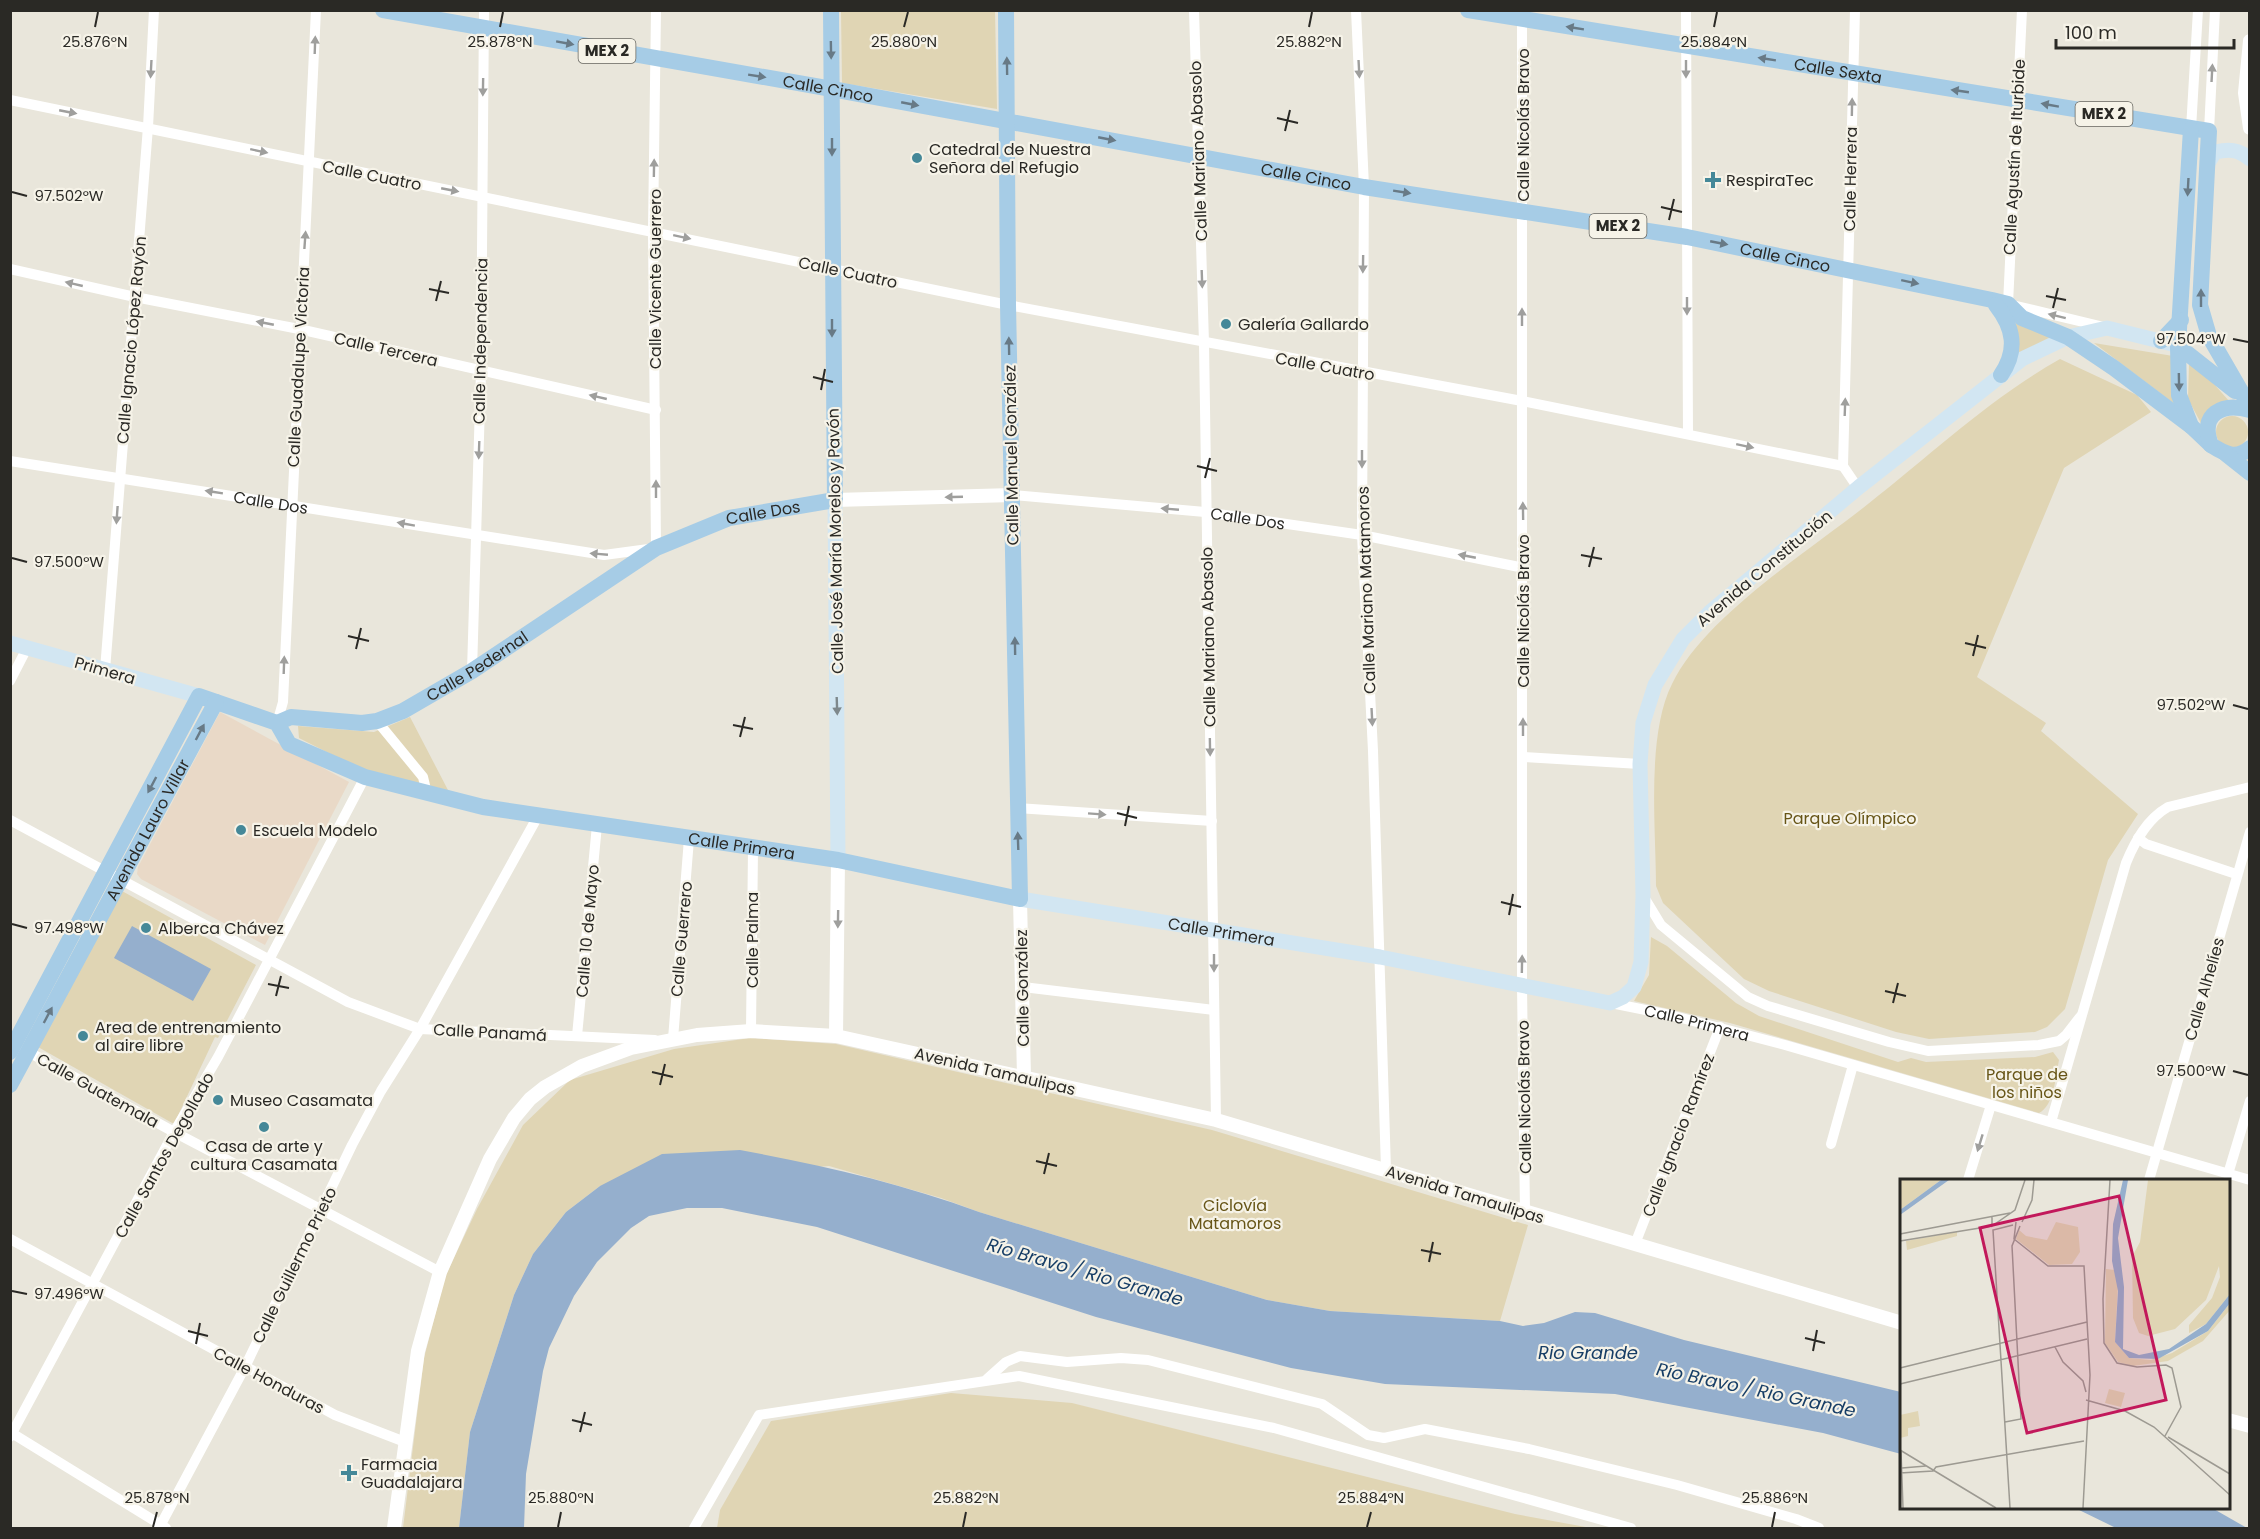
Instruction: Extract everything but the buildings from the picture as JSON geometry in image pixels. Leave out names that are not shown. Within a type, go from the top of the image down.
[{"type":"main road","name":"Calle Cinco","points":[[383,10],[656,60],[832,89],[1364,187],[1687,237],[1849,268],[2002,307],[2068,337],[2191,426],[2211,445],[2250,473]]},
{"type":"main road","name":"Calle José María Morelos y Pavón","points":[[831,10],[838,860]]},
{"type":"main road","name":"Calle Manuel González","points":[[1006,10],[1008,305],[1020,899]]},
{"type":"main road","name":"Calle Sexta","points":[[1468,10],[1522,15],[1686,46],[2209,131]]},
{"type":"main road","points":[[2191,129],[2194,234],[2200,305],[2220,359],[2247,405]]},
{"type":"main road","points":[[2191,426],[2179,395],[2178,346],[2194,234],[2208,163],[2209,131]]},
{"type":"main road","points":[[2208,163],[2215,152],[2225,150],[2241,152],[2250,159]]},
{"type":"main road","points":[[2001,375],[2012,348],[2002,307]]},
{"type":"main road","points":[[2161,341],[2181,320]]},
{"type":"main road","name":"Avenida Constitución","points":[[1610,1003],[1623,998],[1634,987],[1641,962],[1643,895],[1640,764],[1642,723],[1648,703],[1666,666],[1683,639],[1710,612],[1858,488],[2028,356],[2068,337],[2107,328],[2178,346]]},
{"type":"main road","points":[[2178,346],[2247,405]]},
{"type":"main road","points":[[2211,445],[2207,429],[2214,414],[2228,406],[2247,405]]},
{"type":"main road","points":[[2226,454],[2240,454],[2250,448]]},
{"type":"main road","name":"Calle Dos","points":[[656,548],[729,518],[835,500]]},
{"type":"main road","name":"Calle Pedernal","points":[[277,723],[291,717],[362,723],[377,721],[403,711],[472,671],[656,548]]},
{"type":"main road","name":"Primera","points":[[10,643],[199,696]]},
{"type":"main road","points":[[199,696],[277,723]]},
{"type":"main road","name":"Avenida Lauro Villar","points":[[114,876],[199,696]]},
{"type":"main road","name":"Avenida Lauro Villar","points":[[10,1085],[16,1048],[216,702]]},
{"type":"main road","name":"Calle Primera","points":[[277,723],[289,744],[365,777],[483,807],[838,860],[1020,899],[1380,957],[1610,1003]]},
{"type":"street","name":"Calle Ignacio López Rayón","points":[[105,670],[148,127],[153,10]]},
{"type":"street","name":"Calle Guadalupe Victoria","points":[[277,723],[283,702],[316,10]]},
{"type":"street","name":"Calle Independencia","points":[[472,671],[481,371],[484,10]]},
{"type":"street","name":"Calle Vicente Guerrero","points":[[656,10],[653,231],[656,548]]},
{"type":"street","name":"Calle Mariano Abasolo","points":[[1194,10],[1204,343],[1216,1120]]},
{"type":"street","name":"Calle Mariano Matamoros","points":[[1356,10],[1364,187],[1362,535],[1373,751],[1386,1170]]},
{"type":"street","points":[[1686,10],[1688,434]]},
{"type":"street","name":"Calle Herrera","points":[[1843,466],[1855,10]]},
{"type":"street","name":"Calle Agustín de Iturbide","points":[[2002,307],[2018,99],[2022,10]]},
{"type":"street","points":[[2191,129],[2198,10]]},
{"type":"street","points":[[2209,131],[2216,10]]},
{"type":"street","name":"Calle Nicolás Bravo","points":[[1522,15],[1524,568],[1522,986],[1525,1212]]},
{"type":"street","points":[[2250,41],[2245,93],[2250,128]]},
{"type":"street","name":"Calle Cuatro","points":[[10,100],[1008,305],[1362,373],[1522,401],[1843,466]]},
{"type":"street","name":"Calle Tercera","points":[[10,269],[135,297],[299,329],[656,410]]},
{"type":"street","points":[[2002,307],[2107,328]]},
{"type":"street","name":"Calle Dos","points":[[10,461],[604,555],[656,548]]},
{"type":"street","points":[[1843,466],[1858,488]]},
{"type":"street","name":"Calle Dos","points":[[835,500],[1012,495],[1205,512],[1362,535],[1524,568]]},
{"type":"street","points":[[10,681],[27,648]]},
{"type":"street","points":[[377,721],[423,777],[427,794]]},
{"type":"street","points":[[1523,757],[1640,764]]},
{"type":"street","name":"Calle Santos Degollado","points":[[11,1434],[174,1132],[218,1057],[365,777]]},
{"type":"street","points":[[2051,1122],[2126,863],[2138,838],[2157,813],[2168,807],[2250,787]]},
{"type":"street","points":[[1017,808],[1212,821]]},
{"type":"street","name":"Calle Guillermo Prieto","points":[[163,1527],[322,1211],[352,1145],[381,1091],[420,1029],[538,816]]},
{"type":"street","name":"Calle Panamá","points":[[10,820],[348,1002],[420,1029],[666,1040]]},
{"type":"street","name":"Calle 10 de Mayo","points":[[577,1036],[597,825]]},
{"type":"street","name":"Calle Alhelíes","points":[[2149,1179],[2250,832]]},
{"type":"street","points":[[2138,838],[2146,844],[2236,874]]},
{"type":"street","name":"Calle Guerrero","points":[[666,1040],[689,839]]},
{"type":"street","name":"Calle Palma","points":[[751,1031],[753,848]]},
{"type":"street","name":"Calle José María Morelos y Pavón","points":[[836,1036],[838,860]]},
{"type":"street","points":[[1643,895],[1661,925],[1748,996],[1768,1006],[1889,1042],[1937,1051],[2038,1045],[2059,1041],[2080,1017]]},
{"type":"street","name":"Calle González","points":[[1020,899],[1024,1077]]},
{"type":"street","points":[[1023,987],[1214,1010]]},
{"type":"street","name":"Calle Primera","points":[[1610,1003],[1720,1027],[2250,1180]]},
{"type":"street","name":"Calle Ignacio Ramírez","points":[[1635,1244],[1720,1027]]},
{"type":"street","name":"Avenida Tamaulipas","points":[[394,1528],[418,1351],[440,1272],[490,1159],[514,1118],[530,1099],[563,1074],[666,1040],[751,1031],[836,1036],[1216,1120],[1900,1322]]},
{"type":"street","name":"Calle Guatemala","points":[[16,1048],[440,1272]]},
{"type":"street","points":[[1831,1144],[1853,1065]]},
{"type":"street","points":[[2228,1174],[2250,1101]]},
{"type":"street","points":[[1968,1179],[1991,1105]]},
{"type":"street","name":"Calle Honduras","points":[[10,1239],[335,1415],[405,1442]]},
{"type":"street","points":[[987,1379],[1006,1362],[1020,1356],[1067,1362],[1121,1358],[1148,1360],[1322,1404],[1368,1435],[1384,1438],[1425,1429],[1529,1449],[1677,1485],[1796,1519],[1819,1528]]},
{"type":"street","points":[[694,1528],[759,1415],[1019,1376],[1274,1428],[1631,1528]]},
{"type":"street","points":[[2230,1420],[2250,1426]]},
{"type":"street","points":[[11,1434],[163,1527]]},
{"type":"shaded area","name":"Escuela Modelo","points":[[220,712],[349,782],[265,945],[141,879],[137,874],[138,867]]},
{"type":"green space","points":[[841,11],[995,11],[997,109],[842,83]]},
{"type":"green space","points":[[2015,318],[2056,337],[2017,355]]},
{"type":"green space","points":[[2094,343],[2173,356],[2176,405]]},
{"type":"green space","name":"Parque Olímpico","points":[[2060,359],[2137,395],[2151,412],[2064,468],[1977,677],[2046,723],[2041,731],[2138,814],[2108,860],[2065,1009],[2047,1027],[2035,1032],[1929,1039],[1896,1032],[1769,991],[1744,979],[1663,903],[1656,886],[1654,783],[1656,756],[1664,705],[1672,684],[1687,659],[1708,634],[1760,586],[1868,504],[1985,409]]},
{"type":"green space","points":[[2189,363],[2214,384],[2229,401],[2202,425],[2188,399]]},
{"type":"green space","points":[[2232,416],[2243,421],[2248,432],[2243,443],[2232,448],[2221,443],[2216,432],[2221,421]]},
{"type":"green space","points":[[410,717],[449,792],[364,771],[299,738],[298,726],[374,732]]},
{"type":"green space","points":[[122,891],[256,965],[218,1038],[215,1037],[174,1124],[38,1047]]},
{"type":"green space","name":"Parque de los niños","points":[[1651,937],[1667,946],[1736,1003],[1759,1016],[1898,1062],[1911,1058],[1926,1062],[2035,1057],[2053,1052],[2059,1060],[2051,1097],[2039,1113],[1730,1023],[1634,1001],[1649,975]]},
{"type":"green space","name":"Ciclovía Matamoros","points":[[750,1038],[836,1044],[1212,1130],[1528,1225],[1500,1321],[1330,1311],[1267,1300],[979,1212],[941,1198],[829,1166],[600,1186],[566,1212],[533,1254],[514,1295],[470,1432],[459,1528],[403,1528],[424,1358],[445,1277],[477,1209],[523,1125],[570,1080],[674,1049]]},
{"type":"green space","points":[[951,1393],[1072,1403],[1515,1514],[1591,1528],[717,1528],[720,1510],[771,1421]]},
{"type":"water","points":[[132,926],[211,969],[193,1001],[114,958]]},
{"type":"water","name":"Rio Grande","points":[[740,1150],[831,1169],[950,1202],[1267,1300],[1330,1311],[1500,1321],[1523,1326],[1544,1323],[1575,1312],[1595,1313],[1684,1340],[1900,1392],[1900,1454],[1823,1433],[1615,1394],[1385,1384],[1291,1368],[1096,1317],[817,1227],[722,1208],[687,1208],[649,1216],[631,1228],[597,1262],[574,1296],[549,1348],[543,1371],[526,1474],[524,1528],[459,1528],[470,1432],[514,1295],[533,1254],[566,1212],[600,1186],[662,1154]]},
{"type":"water","points":[[2077,1509],[2214,1509],[2247,1528],[2116,1528]]},
{"type":"place","name":"Catedral de Nuestra Señora del Refugio","points":[[917,158]]},
{"type":"place","name":"RespiraTec","points":[[1713,180]]},
{"type":"place","name":"Galería Gallardo","points":[[1226,324]]},
{"type":"place","name":"Escuela Modelo","points":[[241,830]]},
{"type":"place","name":"Alberca Chávez","points":[[146,928]]},
{"type":"place","name":"Area de entrenamiento al aire libre","points":[[83,1036]]},
{"type":"place","name":"Museo Casamata","points":[[218,1100]]},
{"type":"place","name":"Casa de arte y cultura Casamata","points":[[264,1127]]},
{"type":"place","name":"Farmacia Guadalajara","points":[[349,1473]]},
{"type":"water label","name":"Río Bravo / Rio Grande","points":[[1085,1272]]},
{"type":"water label","name":"Río Bravo / Rio Grande","points":[[1756,1390]]}]
